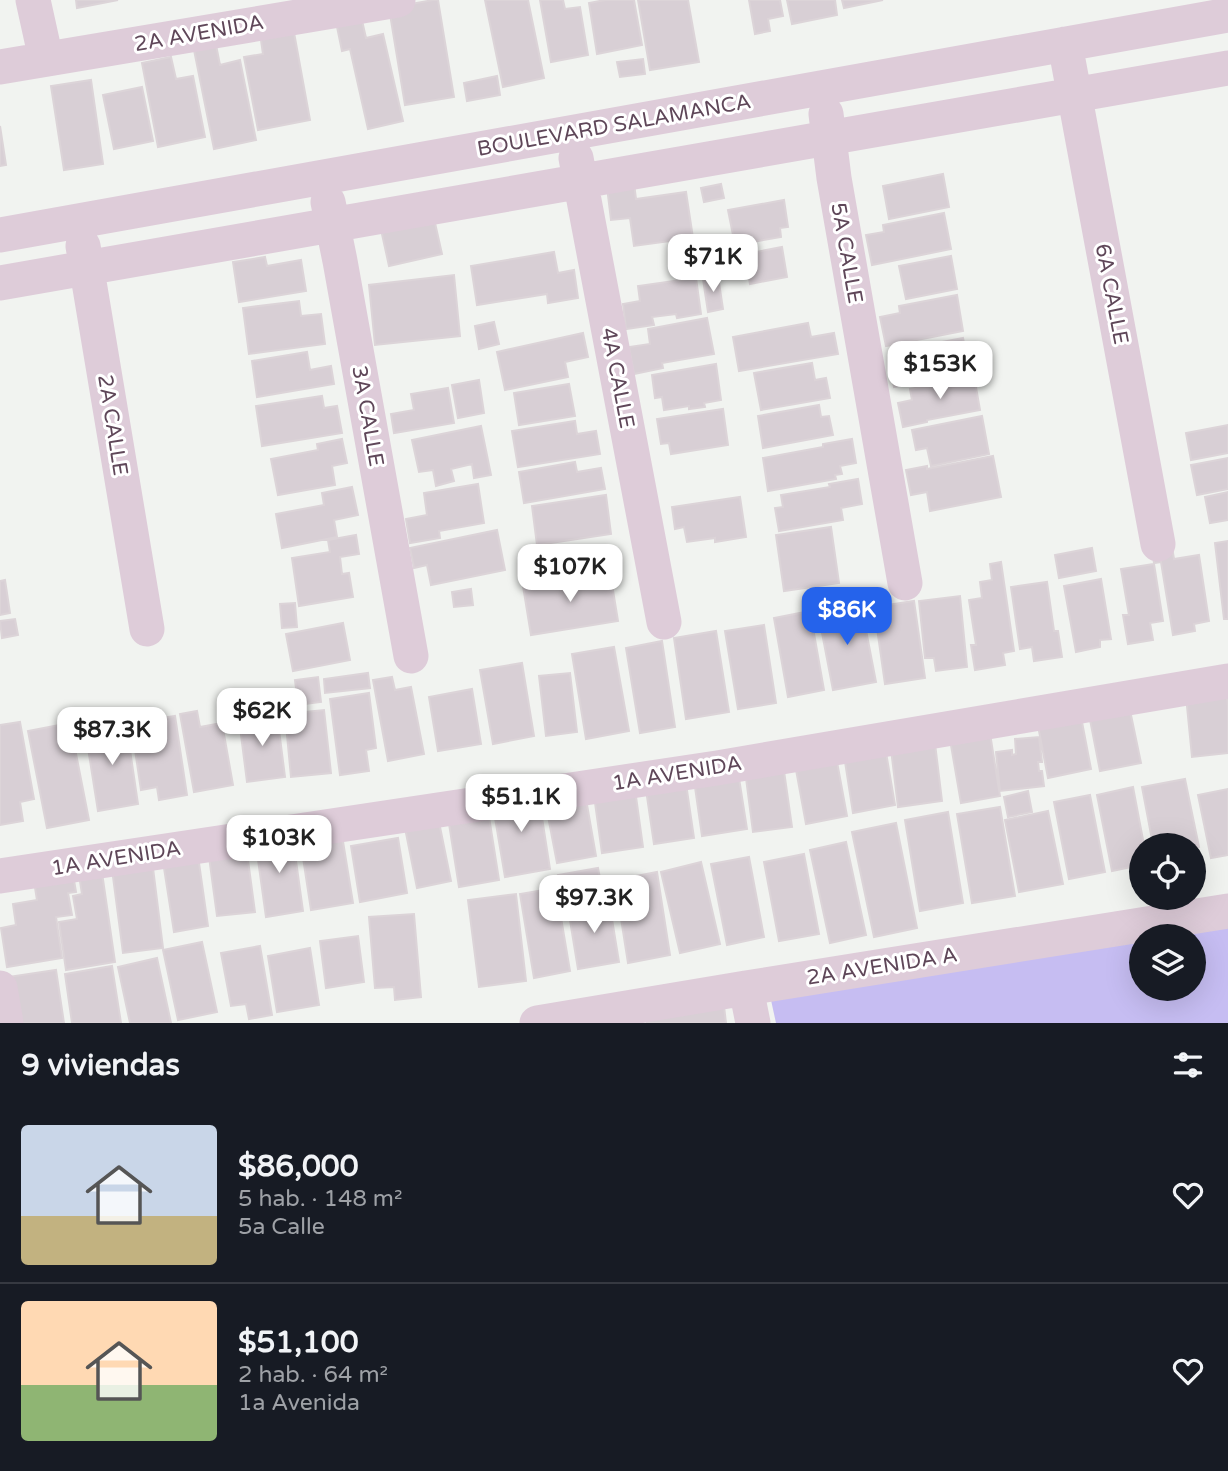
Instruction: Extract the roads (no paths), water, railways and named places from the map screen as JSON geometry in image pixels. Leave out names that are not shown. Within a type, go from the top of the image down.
[{"type":"street","points":[[33,0],[46,59]]},
{"type":"street","name":"2A AVENIDA","points":[[0,67],[295,8],[398,0]]},
{"type":"street","name":"BOULEVARD SALAMANCA","points":[[0,235],[1228,15]]},
{"type":"street","name":"6A CALLE","points":[[1065,44],[1158,544]]},
{"type":"street","points":[[0,283],[1228,68]]},
{"type":"street","name":"5A CALLE","points":[[822,88],[834,178],[905,583]]},
{"type":"street","name":"4A CALLE","points":[[570,133],[664,622]]},
{"type":"street","name":"3A CALLE","points":[[323,177],[411,656]]},
{"type":"street","name":"2A CALLE","points":[[79,221],[147,629]]},
{"type":"street","name":"1A AVENIDA","points":[[0,876],[717,768],[1228,681]]},
{"type":"street","name":"2A AVENIDA A","points":[[537,1023],[1228,911]]},
{"type":"street","points":[[0,988],[6,1023]]},
{"type":"street","points":[[747,988],[753,1023]]}]
